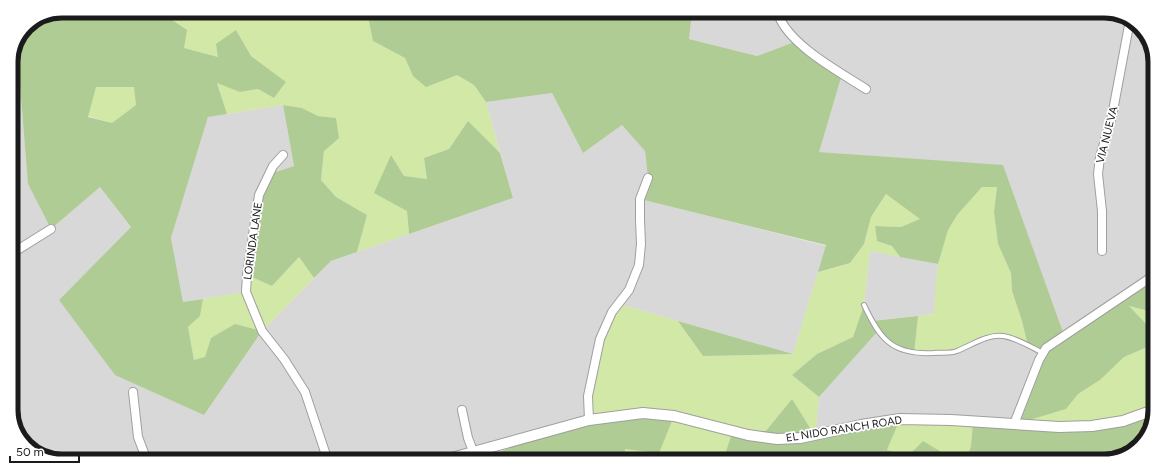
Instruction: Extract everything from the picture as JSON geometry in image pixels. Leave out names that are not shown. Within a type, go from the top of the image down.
[{"type":"street","points":[[779,18],[796,40],[819,59],[866,89]]},
{"type":"street","name":"VIA NUEVA","points":[[1102,251],[1102,211],[1098,174],[1100,157],[1112,116],[1129,26]]},
{"type":"street","name":"LORINDA LANE","points":[[283,155],[273,166],[259,195],[247,275],[246,292],[262,331],[284,359],[305,392],[326,454]]},
{"type":"street","points":[[589,420],[588,396],[600,339],[612,312],[629,290],[639,265],[642,244],[640,199],[648,178]]},
{"type":"street","points":[[18,250],[51,229]]},
{"type":"street","points":[[1014,424],[1046,348],[1148,279]]},
{"type":"street","points":[[133,392],[138,437],[144,454]]},
{"type":"street","points":[[462,410],[468,438],[473,451]]},
{"type":"street","name":"EL NIDO RANCH ROAD","points":[[464,454],[589,420],[643,413],[674,416],[748,435],[777,439],[800,438],[826,434],[861,425],[900,419],[951,420],[1059,427],[1092,426],[1123,421],[1148,412]]},
{"type":"lane","points":[[864,305],[878,331],[888,342],[897,348],[914,353],[955,352],[990,337],[1003,336],[1016,340],[1043,353]]},
{"type":"shaded area","points":[[691,18],[1104,18],[1124,22],[1139,35],[1146,48],[1148,59],[1148,279],[1064,335],[1003,166],[819,152],[797,41],[757,56],[689,39]]},
{"type":"shaded area","points":[[18,62],[28,184],[51,229],[100,187],[131,227],[59,300],[204,415],[262,331],[331,261],[513,198],[486,102],[552,93],[583,153],[622,125],[645,151],[648,178],[641,199],[826,246],[793,354],[619,304],[589,420],[466,454],[62,454],[42,450],[27,437],[20,424],[18,413]]},
{"type":"shaded area","points":[[283,105],[294,166],[269,174],[246,292],[183,302],[171,238],[208,117]]},
{"type":"shaded area","points":[[870,251],[938,264],[934,314],[871,321],[864,305]]},
{"type":"shaded area","points":[[878,331],[990,337],[1003,336],[1043,353],[1014,424],[815,436],[819,397]]},
{"type":"green space","points":[[62,18],[173,18],[172,20],[187,30],[184,48],[218,57],[216,44],[236,30],[251,56],[286,82],[274,98],[258,89],[240,92],[217,83],[227,114],[208,117],[171,238],[183,302],[203,299],[200,316],[188,327],[194,360],[205,357],[211,338],[235,324],[262,331],[204,415],[115,375],[59,300],[131,227],[100,187],[51,229],[28,184],[18,62],[21,45],[25,37],[37,25],[45,21]],"holes":[[[96,87],[134,87],[136,105],[112,123],[88,117]]]},
{"type":"green space","points":[[173,18],[368,18],[373,41],[405,58],[413,76],[457,75],[474,85],[486,102],[500,153],[468,122],[449,149],[424,158],[427,179],[404,176],[391,155],[407,211],[409,234],[357,252],[367,215],[336,197],[321,180],[324,151],[336,118],[318,116],[302,108],[283,105],[227,114],[217,82],[240,92],[258,89],[274,98],[286,82],[251,56],[236,30],[218,57],[184,48],[172,20]]},
{"type":"green space","points":[[368,18],[691,18],[689,39],[757,56],[797,41],[842,74],[819,152],[1003,165],[1064,335],[1148,279],[1148,311],[1129,306],[1148,326],[1148,347],[1124,357],[1100,380],[1078,394],[1066,409],[1016,424],[1059,427],[1148,412],[1144,430],[1131,445],[1124,450],[1113,453],[968,454],[971,446],[973,421],[1014,424],[1043,353],[1028,346],[1022,321],[1012,291],[1011,273],[998,244],[994,212],[997,187],[982,187],[957,215],[948,230],[938,264],[900,257],[892,246],[877,241],[875,226],[901,227],[920,219],[886,194],[871,217],[864,244],[850,263],[818,272],[826,245],[640,199],[648,178],[645,151],[622,125],[583,153],[552,93],[486,102],[474,85],[457,75],[426,87],[413,76],[405,58],[373,41]]},
{"type":"green space","points":[[96,86],[135,87],[136,105],[112,123],[88,116]]},
{"type":"green space","points":[[283,105],[302,108],[318,116],[336,118],[339,138],[324,151],[321,180],[336,197],[367,215],[357,252],[331,261],[314,278],[299,257],[272,286],[247,275],[255,216],[269,174],[294,166]]},
{"type":"green space","points":[[468,121],[500,153],[513,198],[409,234],[407,211],[374,193],[391,155],[404,176],[427,179],[424,158],[449,149]]},
{"type":"green space","points":[[982,187],[997,187],[994,212],[998,244],[1011,273],[1012,291],[1022,321],[1028,346],[1003,336],[990,337],[955,352],[914,353],[918,316],[934,314],[938,263],[944,238],[956,215]]},
{"type":"green space","points":[[886,194],[921,219],[901,227],[875,226],[877,240],[892,246],[900,257],[870,251],[864,305],[853,337],[817,354],[792,375],[819,397],[815,436],[792,400],[761,437],[731,454],[625,454],[625,449],[589,420],[588,396],[600,339],[619,304],[678,321],[703,356],[793,354],[818,272],[850,263],[864,244],[871,217]]},
{"type":"green space","points":[[299,257],[314,278],[262,331],[211,338],[205,357],[194,360],[188,327],[200,316],[203,299],[246,292],[247,275],[272,286]]},
{"type":"green space","points":[[864,305],[872,321],[918,316],[914,353],[897,347],[878,331],[819,397],[792,375],[817,354],[853,337]]},
{"type":"green space","points":[[1128,306],[1148,311],[1148,326]]},
{"type":"green space","points":[[678,321],[793,354],[703,356]]},
{"type":"green space","points":[[1148,347],[1148,412],[1123,421],[1014,424],[1066,409],[1078,394],[1100,380],[1124,357]]},
{"type":"green space","points":[[792,399],[815,436],[900,419],[887,450],[901,454],[725,454],[733,431],[761,437]]},
{"type":"green space","points":[[674,416],[659,453],[625,449],[625,454],[495,454],[547,432],[589,420]]},
{"type":"green space","points":[[900,419],[973,421],[971,447],[968,454],[901,454],[887,450]]},
{"type":"green space","points":[[923,441],[945,454],[910,454]]}]
